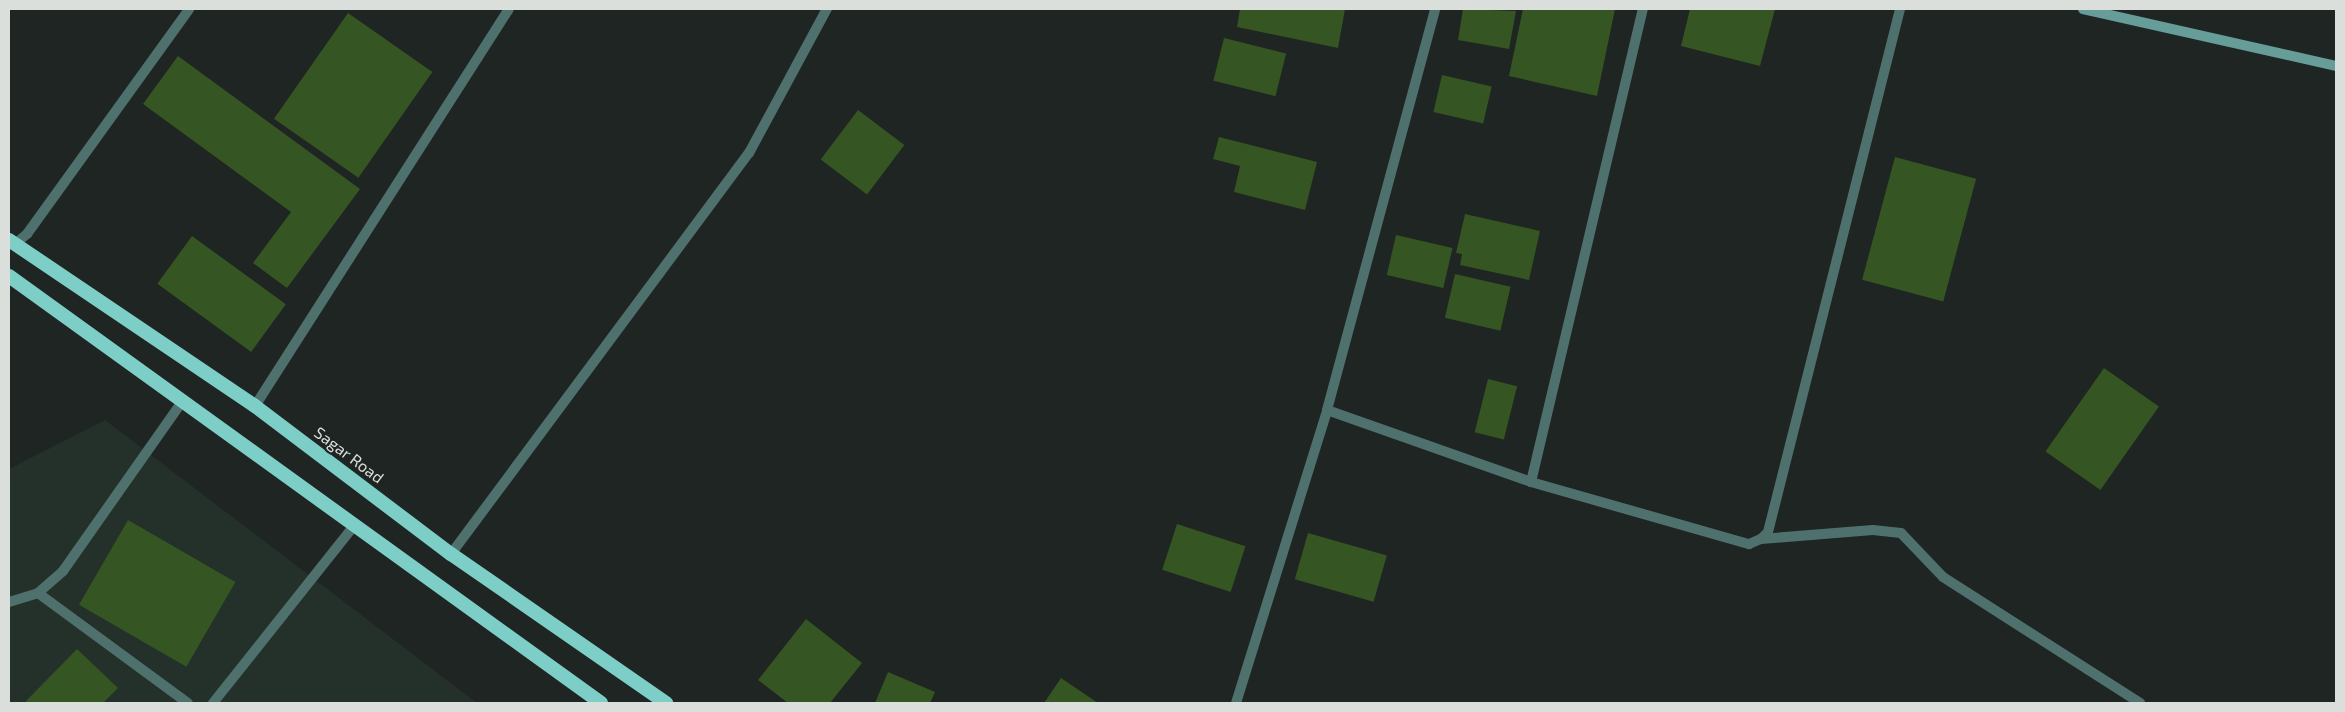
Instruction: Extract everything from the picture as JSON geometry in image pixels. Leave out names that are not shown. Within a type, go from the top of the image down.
[{"type":"highway","name":"Sagar Road","points":[[12,242],[255,406],[451,554],[666,703]]},
{"type":"highway","points":[[11,281],[182,400],[601,703]]},
{"type":"main road","points":[[2083,9],[2336,66]]},
{"type":"street","points":[[12,242],[27,234],[189,9]]},
{"type":"street","points":[[255,406],[509,9]]},
{"type":"street","points":[[451,554],[749,153],[827,9]]},
{"type":"street","points":[[1236,703],[1328,410],[1435,9]]},
{"type":"street","points":[[1531,482],[1643,9]]},
{"type":"street","points":[[1761,540],[1770,523],[1900,9]]},
{"type":"street","points":[[9,602],[38,594],[63,571],[182,400]]},
{"type":"street","points":[[1328,410],[1531,482],[1749,544],[1761,540],[1873,530],[1901,533],[1943,577],[2140,703]]},
{"type":"street","points":[[213,703],[354,526]]},
{"type":"street","points":[[38,594],[188,703]]},
{"type":"shaded area","points":[[105,420],[477,703],[9,703],[9,469]]},
{"type":"building","points":[[1240,9],[1345,9],[1338,48],[1237,27]]},
{"type":"building","points":[[1463,9],[1516,11],[1509,49],[1458,40]]},
{"type":"building","points":[[1523,9],[1615,9],[1597,96],[1509,76]]},
{"type":"building","points":[[1690,9],[1775,9],[1760,66],[1681,46]]},
{"type":"building","points":[[348,13],[432,72],[358,178],[274,119]]},
{"type":"building","points":[[1224,38],[1286,53],[1275,96],[1213,81]]},
{"type":"building","points":[[178,56],[360,189],[287,288],[253,263],[291,212],[143,104]]},
{"type":"building","points":[[1442,75],[1492,86],[1483,123],[1433,112]]},
{"type":"building","points":[[858,110],[904,145],[867,194],[821,160]]},
{"type":"building","points":[[1219,137],[1317,162],[1305,210],[1234,192],[1240,166],[1213,159]]},
{"type":"building","points":[[1895,157],[1976,179],[1943,301],[1862,280]]},
{"type":"building","points":[[1465,214],[1540,231],[1529,280],[1460,265],[1462,254],[1456,253]]},
{"type":"building","points":[[1396,235],[1453,248],[1443,288],[1387,275]]},
{"type":"building","points":[[192,236],[286,304],[251,352],[157,284]]},
{"type":"building","points":[[1455,274],[1511,287],[1500,331],[1445,318]]},
{"type":"building","points":[[2104,368],[2159,406],[2100,490],[2045,452]]},
{"type":"building","points":[[1488,379],[1517,386],[1504,440],[1475,432]]},
{"type":"building","points":[[128,520],[235,582],[186,667],[79,605]]},
{"type":"building","points":[[1177,524],[1245,546],[1231,592],[1162,570]]},
{"type":"building","points":[[1308,533],[1387,556],[1374,602],[1295,579]]},
{"type":"building","points":[[806,619],[862,663],[830,703],[788,703],[758,680]]},
{"type":"building","points":[[77,649],[118,688],[103,703],[28,703],[26,701]]},
{"type":"building","points":[[888,672],[935,692],[930,703],[875,703]]},
{"type":"building","points":[[1061,678],[1098,703],[1044,703]]}]
